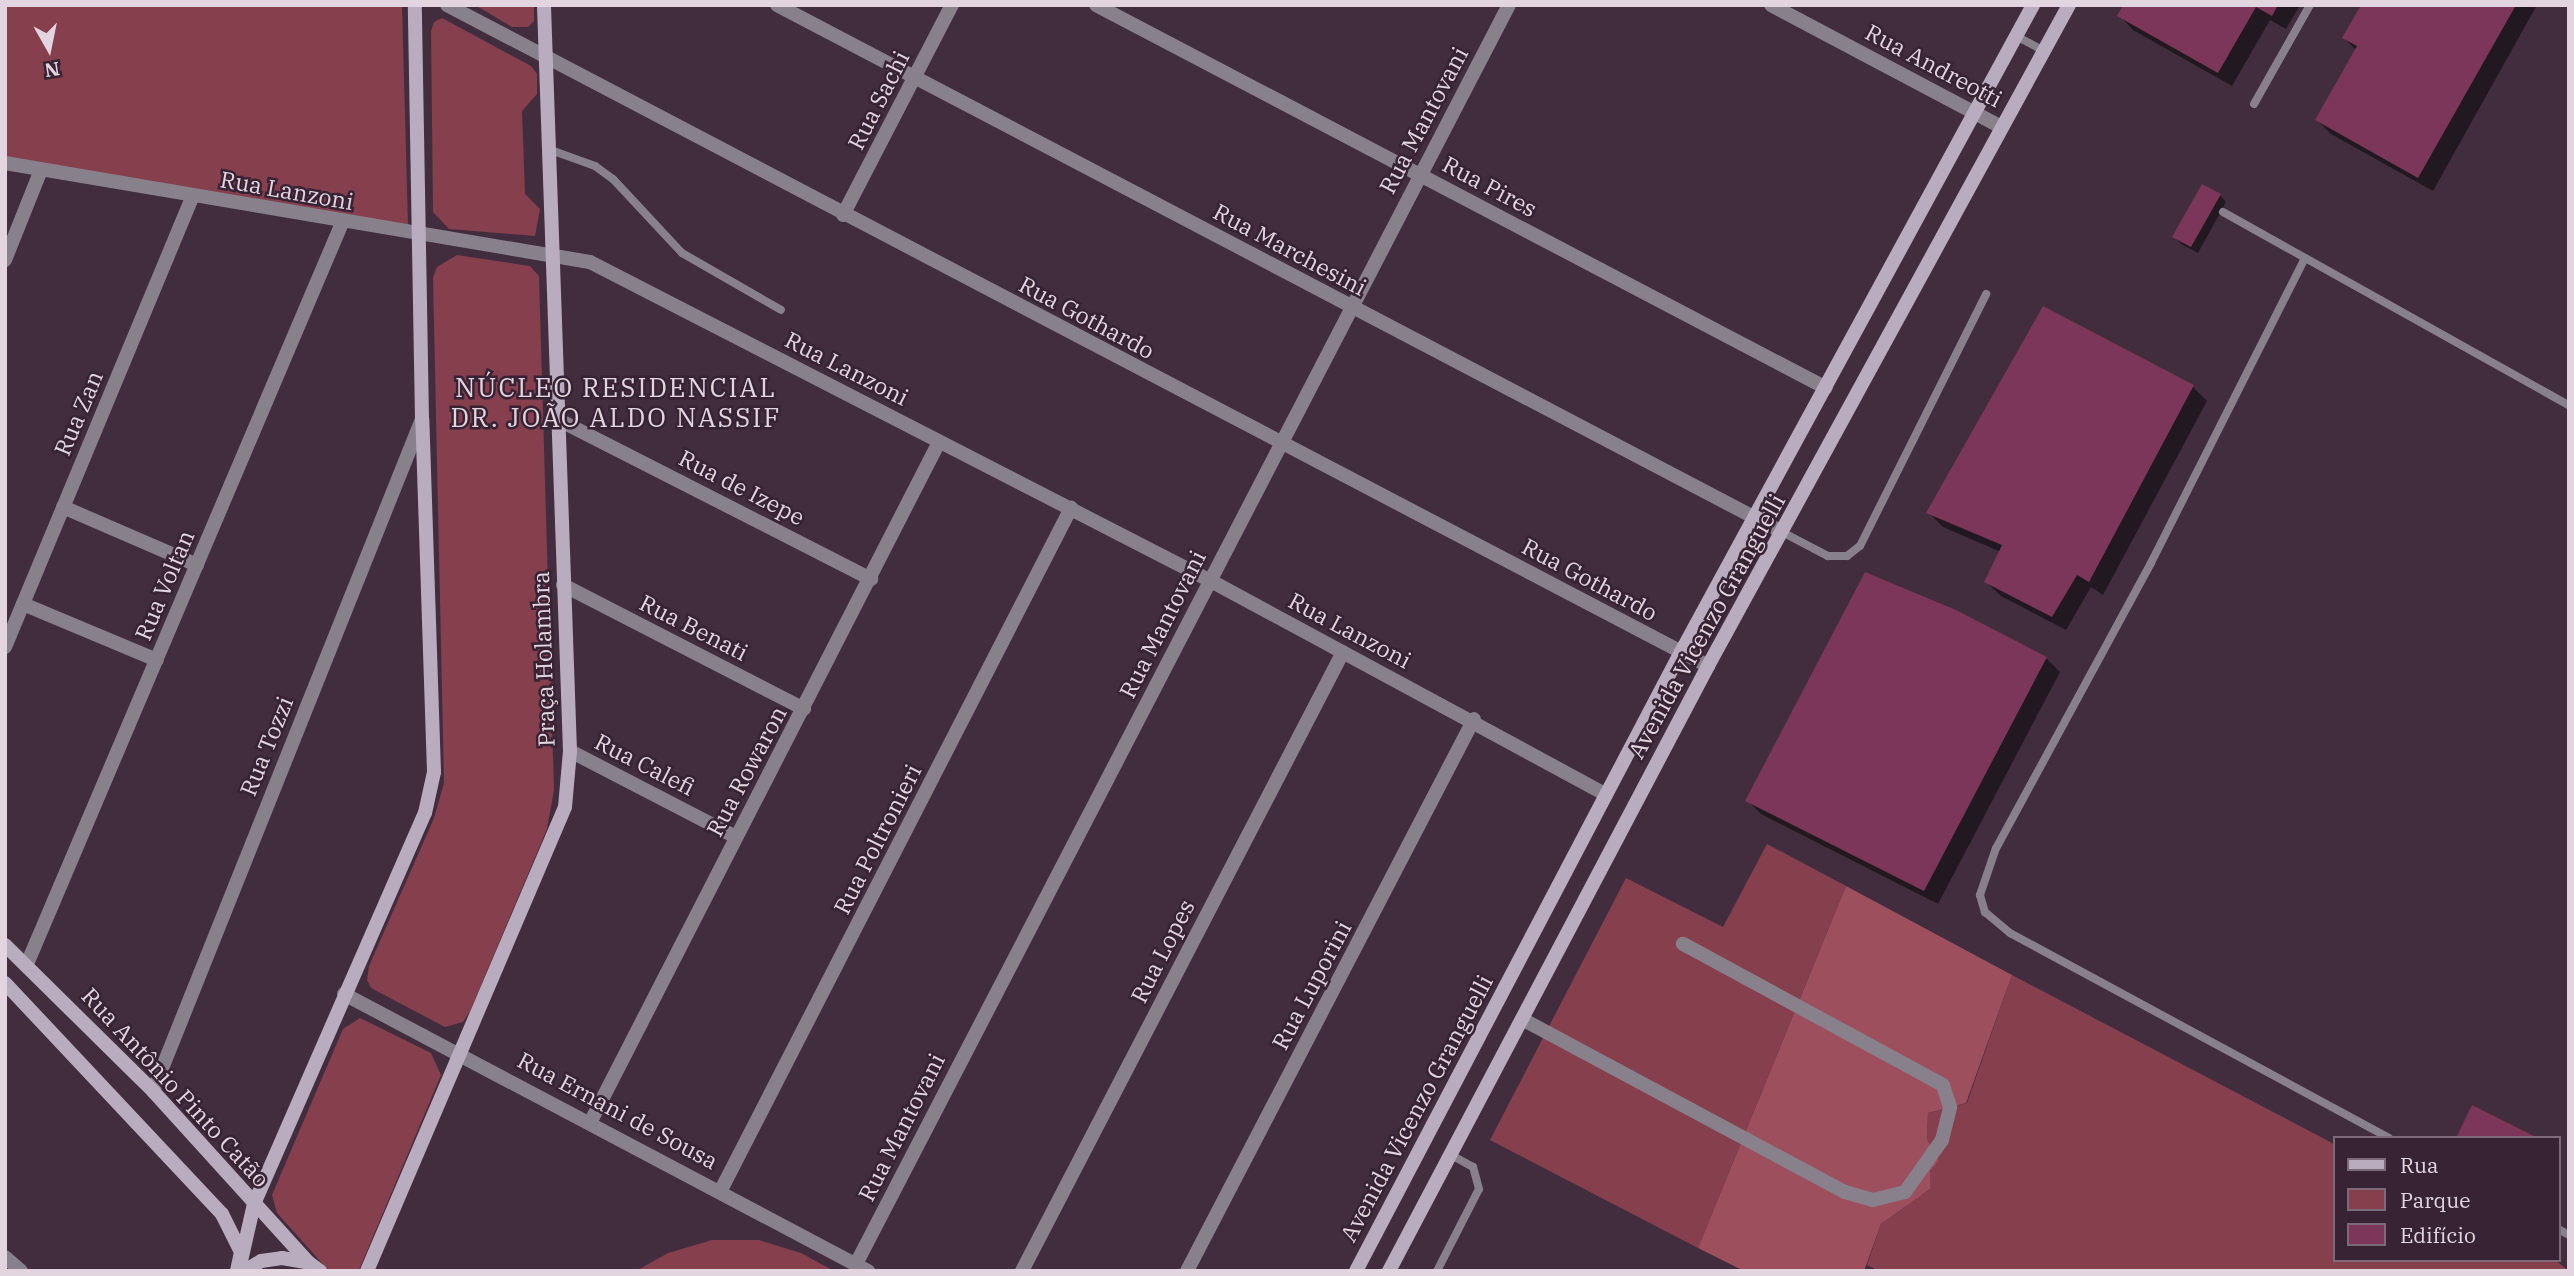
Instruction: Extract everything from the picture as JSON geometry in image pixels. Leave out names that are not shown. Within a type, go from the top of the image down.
[{"type":"street","points":[[241,1267],[254,1204],[425,813],[434,772],[422,419],[415,5]]},
{"type":"street","name":"Rua Gothardo","points":[[447,5],[1708,666]]},
{"type":"street","name":"Praça Holambra","points":[[367,1271],[556,835],[565,807],[570,751],[555,418],[544,5]]},
{"type":"street","name":"Rua Marchesini","points":[[778,5],[1782,532]]},
{"type":"street","name":"Rua Sachi","points":[[844,215],[952,5]]},
{"type":"street","name":"Rua Pires","points":[[1096,5],[1826,388]]},
{"type":"street","name":"Rua Mantovani","points":[[862,1267],[1279,443],[1353,308],[1419,175],[1509,5]]},
{"type":"street","name":"Rua Andreotti","points":[[1771,5],[2000,126]]},
{"type":"street","name":"Avenida Vicenzo Granguelli","points":[[1356,1271],[1681,652],[2033,5]]},
{"type":"street","name":"Avenida Vicenzo Granguelli","points":[[1389,1271],[1708,666],[2000,126],[2069,5]]},
{"type":"street","name":"Rua Lanzoni","points":[[5,163],[342,223],[550,253],[590,262],[1211,581],[1474,719],[1606,794]]},
{"type":"street","points":[[5,260],[41,170]]},
{"type":"street","name":"Rua Zan","points":[[5,647],[193,196]]},
{"type":"street","name":"Rua Voltan","points":[[27,964],[342,223]]},
{"type":"street","name":"Rua de Izepe","points":[[555,418],[871,579]]},
{"type":"street","name":"Rua Tozzi","points":[[153,1091],[422,419]]},
{"type":"street","name":"Rua Rowaron","points":[[591,1121],[939,442]]},
{"type":"street","points":[[63,507],[197,565]]},
{"type":"street","name":"Rua Poltronieri","points":[[720,1190],[1071,508]]},
{"type":"street","name":"Rua Benati","points":[[563,585],[804,709]]},
{"type":"street","points":[[23,604],[157,660]]},
{"type":"street","name":"Rua Lopes","points":[[1022,1271],[1343,652]]},
{"type":"street","name":"Rua Luporini","points":[[1187,1271],[1474,719]]},
{"type":"street","name":"Rua Calefi","points":[[570,751],[736,837]]},
{"type":"street","points":[[1521,1019],[1845,1192],[1873,1200],[1905,1192],[1942,1140],[1950,1107],[1944,1085],[1683,944]]},
{"type":"street","name":"Rua Antônio Pinto Catão","points":[[5,945],[153,1091],[314,1267]]},
{"type":"street","points":[[5,983],[196,1183],[222,1214],[238,1242],[241,1267]]},
{"type":"street","name":"Rua Ernani de Sousa","points":[[344,994],[591,1121],[862,1267]]},
{"type":"street","points":[[5,1257],[21,1271]]},
{"type":"street","points":[[241,1267],[282,1258],[314,1267]]},
{"type":"lane","points":[[2254,104],[2310,5]]},
{"type":"lane","points":[[2016,36],[2044,51]]},
{"type":"lane","points":[[547,148],[595,166],[613,179],[682,253],[781,310]]},
{"type":"lane","points":[[2223,212],[2569,405]]},
{"type":"lane","points":[[2305,258],[2151,563],[1996,848],[1980,895],[1985,912],[2010,933],[2385,1136]]},
{"type":"lane","points":[[1782,532],[1828,556],[1847,556],[1860,547],[1986,295]]},
{"type":"lane","points":[[1437,1271],[1479,1189],[1473,1167],[1450,1154]]},
{"type":"green space","points":[[5,5],[402,5],[408,226],[5,157]]},
{"type":"green space","points":[[475,5],[534,5],[534,21],[528,27],[512,27]]},
{"type":"green space","points":[[442,18],[531,66],[537,74],[537,94],[522,111],[525,194],[540,209],[535,236],[449,229],[433,212],[431,31],[434,22]]},
{"type":"green space","points":[[457,255],[530,266],[539,276],[554,790],[547,829],[470,1011],[463,1022],[445,1027],[371,988],[367,980],[369,966],[434,818],[444,783],[433,278],[437,267]]},
{"type":"green space","points":[[1767,844],[1846,886],[1698,1248],[1490,1140],[1626,878],[1723,927]]},
{"type":"green space","points":[[2012,975],[2332,1143],[2332,1262],[2558,1262],[2569,1271],[1879,1271],[1867,1265],[1881,1224],[1930,1189],[1930,1171],[1939,1161],[1927,1139],[1928,1113],[1967,1103]]},
{"type":"green space","points":[[360,1018],[431,1053],[441,1075],[359,1270],[329,1271],[277,1213],[272,1195],[343,1029]]},
{"type":"green space","points":[[712,1240],[759,1240],[801,1253],[834,1271],[636,1271],[668,1253]]},
{"type":"shaded area","points":[[1846,886],[2012,975],[1966,1103],[1928,1113],[1927,1139],[1939,1161],[1930,1171],[1930,1189],[1881,1224],[1864,1271],[1744,1271],[1698,1248]]},
{"type":"building","points":[[2123,5],[2278,5],[2272,16],[2256,7],[2218,73],[2117,16]]},
{"type":"building","points":[[2361,5],[2516,5],[2418,178],[2315,120],[2357,46],[2342,38]]},
{"type":"building","points":[[2202,184],[2221,194],[2191,247],[2172,237]]},
{"type":"building","points":[[2043,306],[2194,385],[2089,582],[2077,575],[2052,617],[1984,582],[2002,545],[1926,513]]},
{"type":"building","points":[[1865,572],[1956,610],[2047,657],[1924,891],[1745,801]]},
{"type":"building","points":[[2472,1105],[2534,1136],[2457,1136]]},
{"type":"district","name":"NÚCLEO RESIDENCIAL DR. JOÃO ALDO NASSIF","points":[[616,403]]}]
